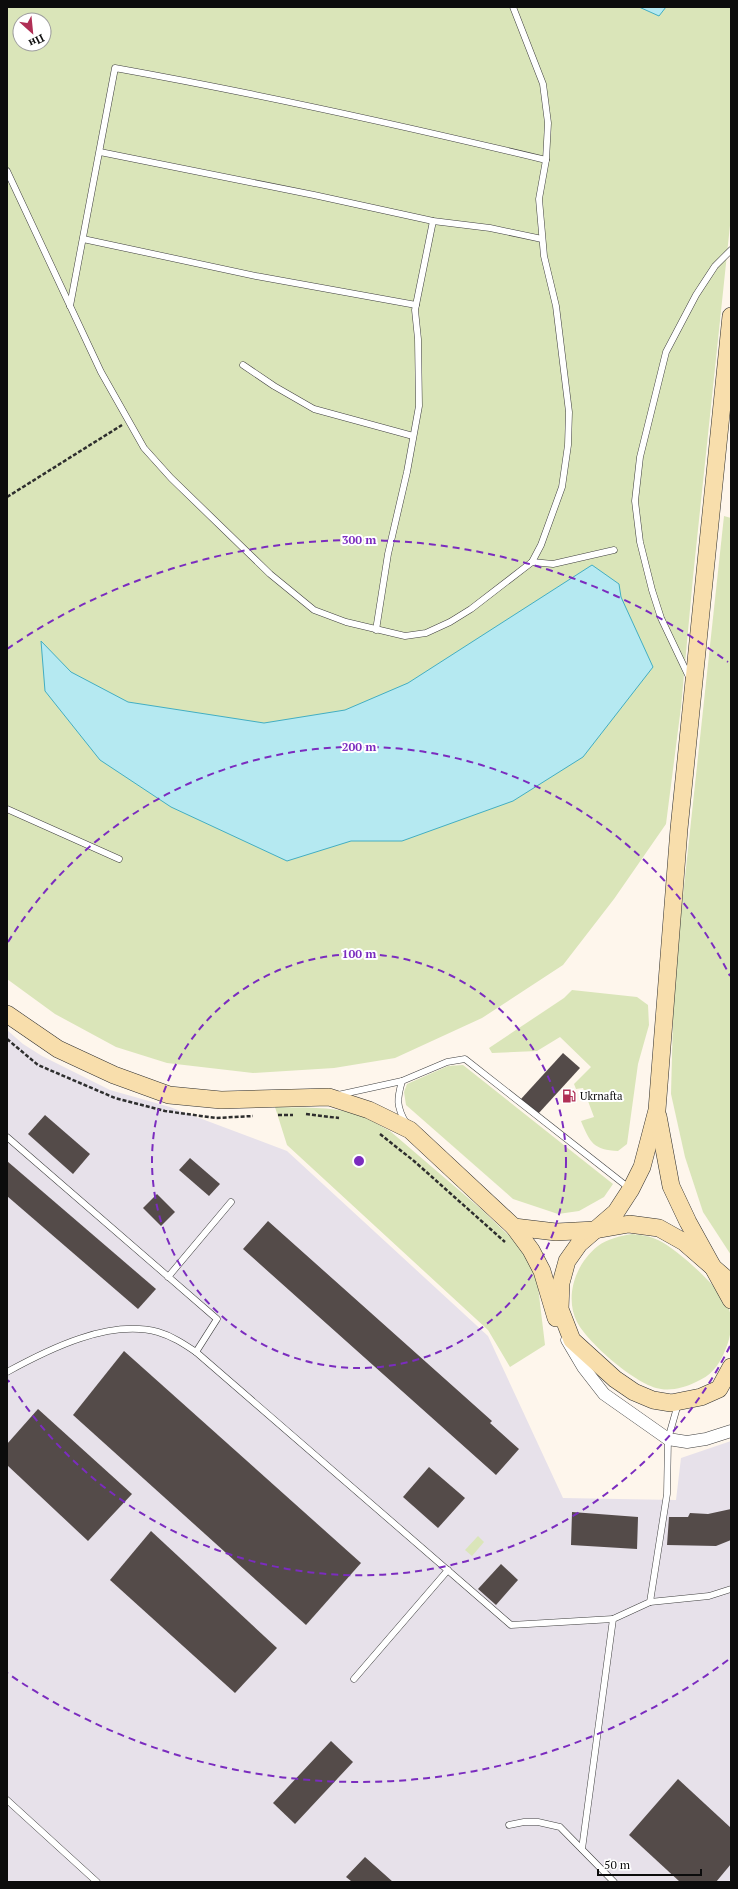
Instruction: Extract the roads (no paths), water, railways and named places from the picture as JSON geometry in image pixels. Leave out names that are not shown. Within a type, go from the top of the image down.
[{"type":"main road","points":[[568,1337],[560,1309],[561,1284],[567,1261],[579,1244],[616,1212],[630,1189],[642,1167],[657,1110],[679,829],[731,316]]},
{"type":"main road","points":[[7,1014],[58,1049],[114,1075],[169,1095],[221,1100],[329,1097],[369,1110],[410,1130],[514,1227],[531,1250],[542,1272],[555,1316],[568,1337],[614,1378],[634,1392],[653,1400],[671,1403],[701,1397],[725,1386],[731,1367]]},
{"type":"main road","points":[[657,1110],[671,1186],[688,1222],[731,1300]]},
{"type":"main road","points":[[514,1227],[556,1232],[595,1230],[629,1224],[659,1228],[684,1242],[731,1283]]},
{"type":"street","points":[[568,1337],[583,1367],[604,1394],[668,1439],[687,1442],[706,1440],[731,1431]]},
{"type":"lane","points":[[7,171],[101,372],[144,448],[171,478],[289,590],[314,610],[346,622],[405,636],[426,633],[450,622],[470,609],[532,562],[541,545],[562,487],[568,444],[569,412],[556,306],[544,256],[539,199],[546,160],[548,123],[543,84],[513,7]]},
{"type":"lane","points":[[70,306],[116,68],[181,80],[440,135],[546,160]]},
{"type":"lane","points":[[100,152],[314,194],[433,220],[490,228],[542,239]]},
{"type":"lane","points":[[376,630],[388,554],[407,472],[418,406],[416,305],[433,220]]},
{"type":"lane","points":[[83,239],[256,276],[416,305]]},
{"type":"lane","points":[[694,686],[661,618],[652,590],[640,542],[635,501],[640,457],[666,352],[703,284],[715,266],[731,250]]},
{"type":"lane","points":[[243,365],[274,386],[314,409],[413,436]]},
{"type":"lane","points":[[532,562],[553,564],[614,550]]},
{"type":"lane","points":[[7,809],[119,858]]},
{"type":"lane","points":[[329,1097],[402,1081],[447,1062],[465,1060],[630,1189]]},
{"type":"lane","points":[[402,1081],[398,1098],[399,1112],[410,1130]]},
{"type":"lane","points":[[7,1137],[217,1319],[196,1352]]},
{"type":"lane","points":[[168,1277],[231,1202]]},
{"type":"lane","points":[[7,1372],[37,1356],[64,1345],[89,1336],[115,1330],[135,1329],[157,1332],[174,1338],[196,1352],[511,1625],[613,1619],[650,1602],[709,1596],[731,1589]]},
{"type":"lane","points":[[650,1602],[667,1494],[668,1439],[679,1402]]},
{"type":"lane","points":[[354,1679],[448,1570]]},
{"type":"lane","points":[[582,1849],[613,1619]]},
{"type":"lane","points":[[7,1800],[97,1882]]},
{"type":"lane","points":[[508,1825],[524,1822],[538,1822],[560,1827],[614,1882]]},
{"type":"water","points":[[639,7],[666,7],[659,16]]},
{"type":"water","points":[[592,565],[619,584],[621,597],[653,667],[583,757],[513,801],[402,841],[351,841],[287,861],[171,807],[100,760],[45,691],[41,641],[71,672],[128,702],[264,723],[345,710],[408,683]]},
{"type":"place","name":"Ukrnafta","points":[[569,1096]]}]
